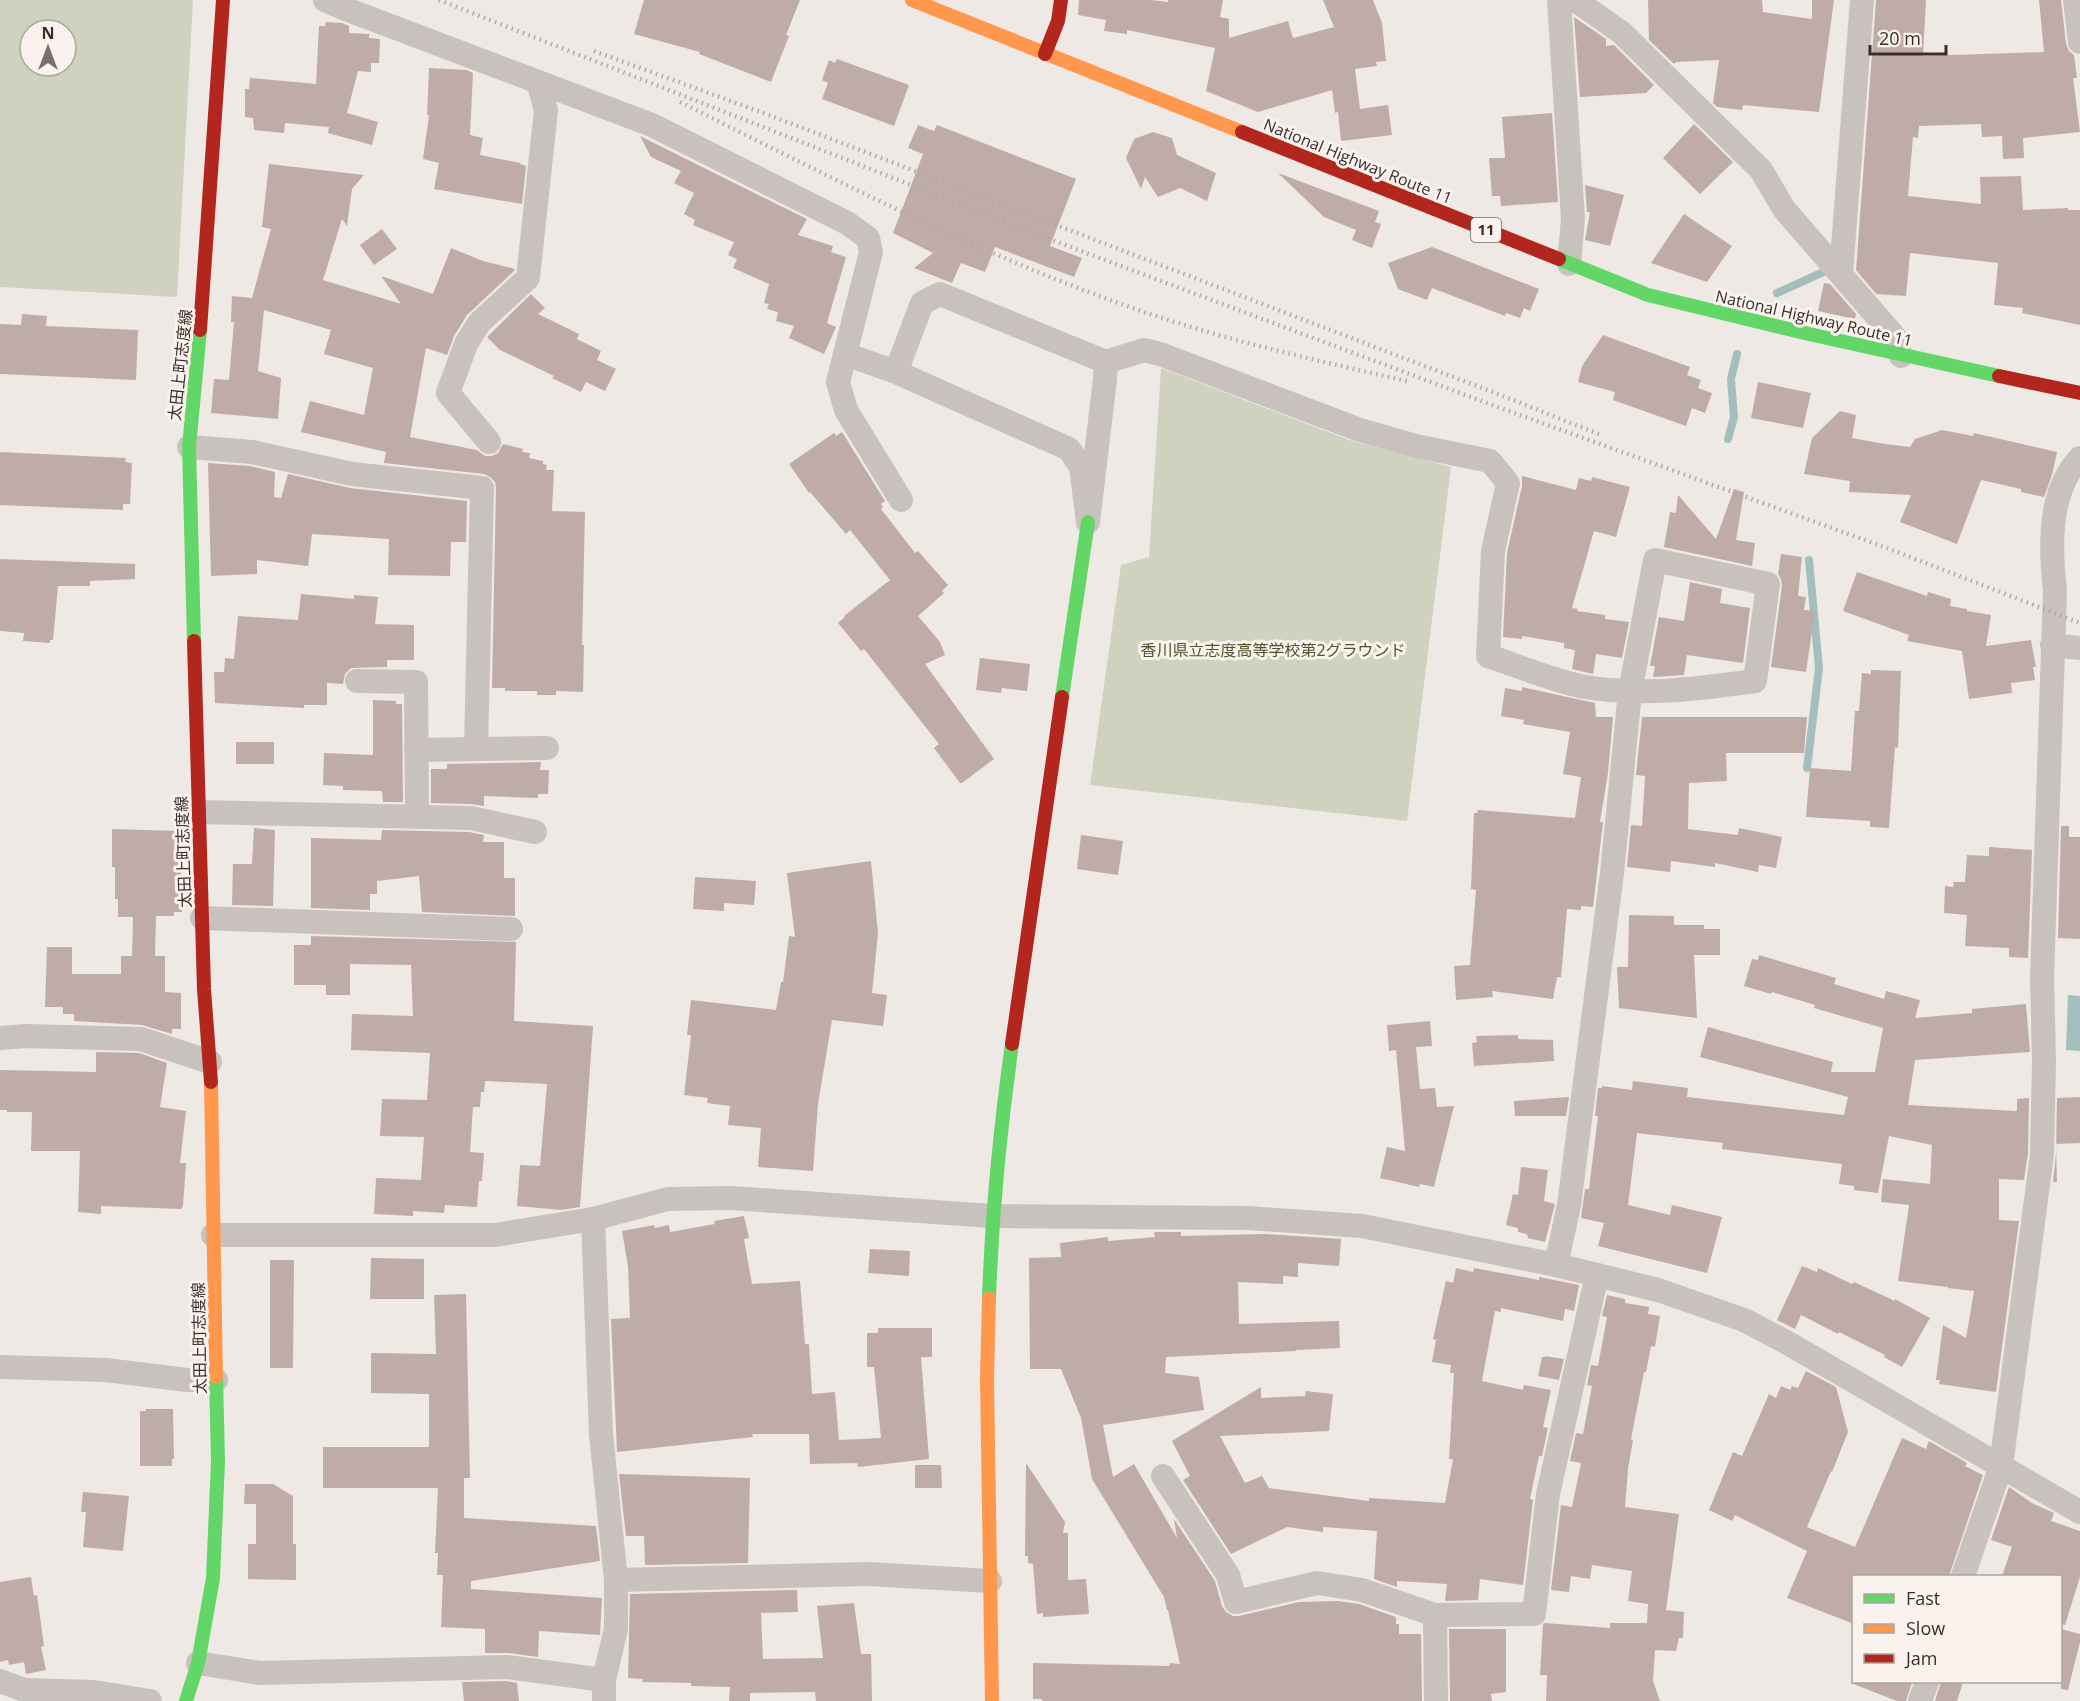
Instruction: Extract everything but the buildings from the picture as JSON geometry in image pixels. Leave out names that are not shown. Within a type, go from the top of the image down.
[{"type":"main road","name":"太田上町志度線","points":[[186,1701],[198,1662],[213,1578],[218,1461],[213,1235],[213,1101],[204,989],[189,447],[202,311],[223,0]]},
{"type":"main road","name":"National Highway Route 11","points":[[912,0],[1648,295],[1901,356],[2080,393]]},
{"type":"main road","points":[[1045,54],[1058,21],[1061,0]]},
{"type":"main road","points":[[992,1701],[987,1379],[992,1216],[1004,1099],[1088,522]]},
{"type":"street","points":[[325,0],[652,125],[847,223],[868,237],[871,252],[838,382],[846,410],[901,500]]},
{"type":"street","points":[[1559,0],[1573,219],[1569,264]]},
{"type":"street","points":[[1575,0],[1622,33],[1761,170],[1784,209],[1894,336],[1901,356]]},
{"type":"street","points":[[1841,273],[1862,0]]},
{"type":"street","points":[[2075,0],[2080,42]]},
{"type":"street","points":[[489,441],[448,393],[466,344],[479,322],[528,278],[546,110],[538,82]]},
{"type":"street","points":[[896,372],[922,303],[940,294],[1106,362],[1144,350],[1360,430],[1416,446],[1490,461],[1508,483],[1493,551],[1488,656],[1579,686],[1630,692],[1702,688],[1755,681],[1768,584],[1655,560],[1630,692],[1612,873],[1569,1205],[1556,1265]]},
{"type":"street","points":[[845,354],[896,372],[1069,449],[1081,467],[1088,522]]},
{"type":"street","points":[[1088,522],[1106,362]]},
{"type":"street","points":[[189,447],[252,452],[352,474],[482,488],[476,749]]},
{"type":"street","points":[[1963,1575],[2001,1466],[2042,1154],[2044,1061],[2042,978],[2055,590],[2051,557],[2056,507],[2065,480],[2080,458]]},
{"type":"street","points":[[2052,645],[2080,648]]},
{"type":"street","points":[[357,681],[416,682],[417,817]]},
{"type":"street","points":[[416,750],[547,748]]},
{"type":"street","points":[[198,812],[471,819],[535,832]]},
{"type":"street","points":[[202,918],[511,928]]},
{"type":"street","points":[[0,1038],[26,1036],[141,1040],[210,1062]]},
{"type":"street","points":[[213,1235],[495,1234],[593,1219],[668,1199],[731,1198],[992,1216],[1248,1218],[1362,1226],[1556,1265],[1658,1290],[1744,1320],[2080,1512]]},
{"type":"street","points":[[198,1662],[260,1673],[507,1667],[604,1690],[616,1629],[616,1581],[602,1434],[593,1219]]},
{"type":"street","points":[[1163,1476],[1228,1575],[1236,1602],[1317,1583],[1362,1590],[1435,1615],[1534,1614],[1548,1494],[1597,1275]]},
{"type":"street","points":[[0,1367],[106,1370],[187,1380],[216,1380]]},
{"type":"street","points":[[616,1581],[869,1574],[990,1581]]},
{"type":"street","points":[[1435,1615],[1436,1701]]},
{"type":"street","points":[[0,1681],[24,1690],[94,1692],[150,1701]]},
{"type":"street","points":[[1920,1701],[1927,1683]]},
{"type":"green space","points":[[0,0],[193,0],[177,297],[0,287]]},
{"type":"green space","name":"香川県立志度高等学校第2グラウンド","points":[[1161,368],[1352,441],[1451,467],[1407,821],[1090,785],[1121,565],[1149,557]]},
{"type":"water","points":[[2068,995],[2080,996],[2080,1051],[2066,1050]]},
{"type":"waterway","points":[[1777,293],[1830,269]]},
{"type":"waterway","points":[[1728,439],[1734,417],[1731,379],[1737,354]]},
{"type":"waterway","points":[[1807,768],[1819,668],[1809,560]]},
{"type":"railway","points":[[439,0],[1049,239],[1495,406],[1887,548],[2080,623]]},
{"type":"railway","points":[[594,51],[766,114],[1601,435]]},
{"type":"railway","points":[[680,102],[894,208],[1057,280],[1186,326],[1298,356],[1411,382]]},
{"type":"traffic: fast","points":[[1559,259],[1648,295],[1999,376]]},
{"type":"traffic: fast","points":[[194,641],[189,447],[200,330]]},
{"type":"traffic: fast","points":[[1062,697],[1088,522]]},
{"type":"traffic: fast","points":[[989,1298],[997,1171],[1012,1044]]},
{"type":"traffic: fast","points":[[186,1701],[198,1663],[213,1578],[218,1461],[216,1377]]},
{"type":"traffic: slow","points":[[912,0],[1242,132]]},
{"type":"traffic: slow","points":[[211,1082],[216,1377]]},
{"type":"traffic: slow","points":[[989,1298],[987,1379],[992,1701]]},
{"type":"traffic: jam","points":[[200,330],[223,0]]},
{"type":"traffic: jam","points":[[1045,54],[1058,21],[1061,0]]},
{"type":"traffic: jam","points":[[1242,132],[1559,259]]},
{"type":"traffic: jam","points":[[1999,376],[2080,393]]},
{"type":"traffic: jam","points":[[194,641],[204,989],[211,1082]]},
{"type":"traffic: jam","points":[[1012,1044],[1062,697]]}]
